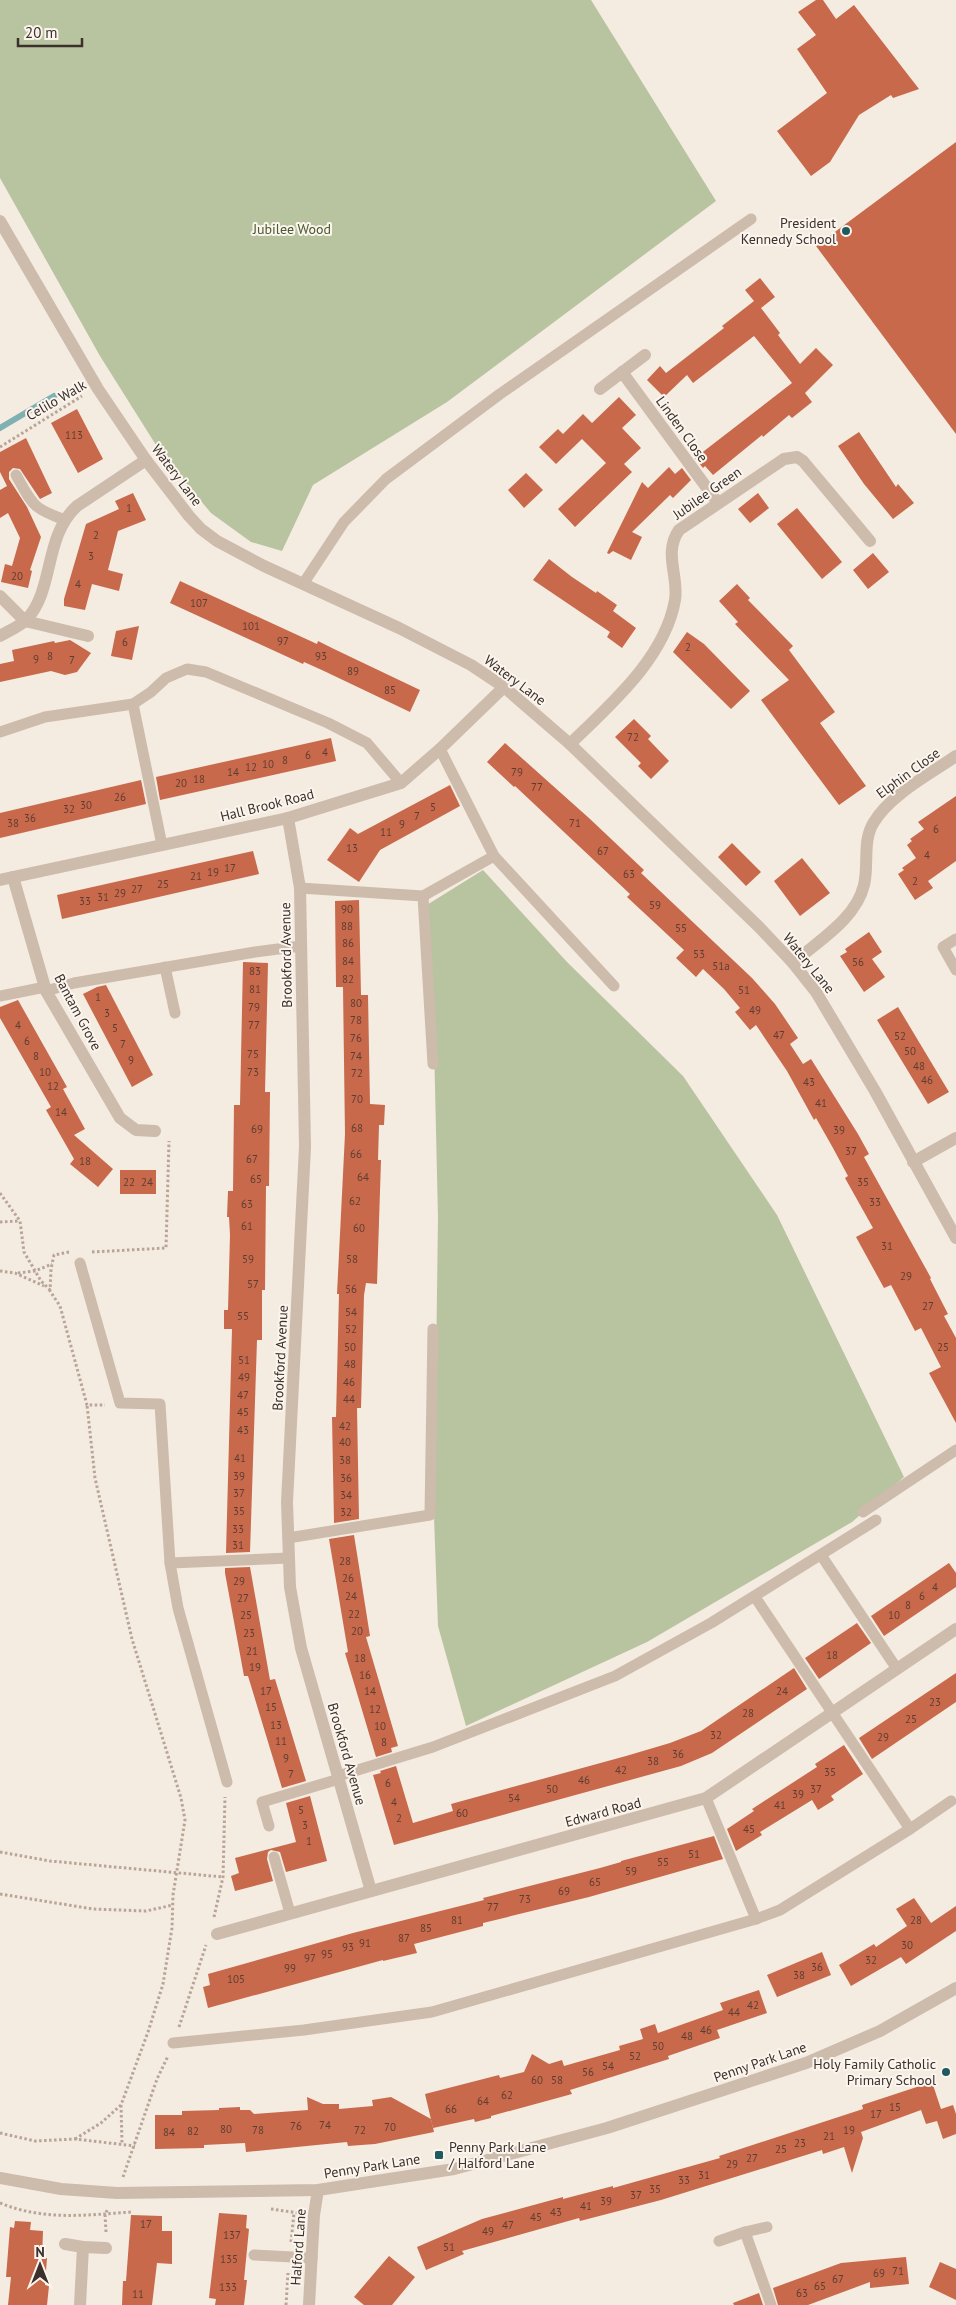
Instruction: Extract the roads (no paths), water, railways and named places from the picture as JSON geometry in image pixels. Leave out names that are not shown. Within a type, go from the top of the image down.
[{"type":"street","name":"Watery Lane","points":[[0,221],[98,389],[146,460],[189,516],[201,528],[217,541],[455,657],[504,687],[570,744],[794,963],[821,1000],[875,1091],[956,1238]]},
{"type":"street","points":[[600,389],[645,356]]},
{"type":"street","name":"Linden Close","points":[[622,372],[718,503]]},
{"type":"street","name":"Jubilee Green","points":[[570,744],[626,690],[651,655],[666,628],[675,598],[671,561],[674,537],[679,530],[718,503],[784,459],[797,457],[803,461],[870,541]]},
{"type":"street","points":[[0,636],[25,621],[38,604],[55,542],[65,520],[77,506],[146,460]]},
{"type":"street","points":[[0,596],[25,621],[88,636]]},
{"type":"street","name":"Hall Brook Road","points":[[6,879],[288,818],[401,783],[440,749],[504,687]]},
{"type":"street","name":"Elphin Close","points":[[794,963],[849,915],[858,901],[864,885],[867,843],[872,824],[883,807],[956,756]]},
{"type":"street","name":"Brookford Avenue","points":[[288,818],[300,888],[305,1147],[287,1502],[290,1587],[302,1648],[371,1891]]},
{"type":"street","name":"Bantam Grove","points":[[6,879],[46,989],[120,1118],[136,1130],[154,1131]]},
{"type":"street","points":[[913,1162],[956,1138]]},
{"type":"street","name":"Edward Road","points":[[213,1935],[706,1798],[956,1629]]},
{"type":"street","name":"Penny Park Lane","points":[[0,2178],[61,2189],[117,2193],[318,2190],[454,2169],[607,2128],[806,2063],[880,2031],[956,1988]]},
{"type":"street","name":"Halford Lane","points":[[309,2305],[318,2190]]},
{"type":"street","points":[[65,2244],[106,2248]]},
{"type":"street","points":[[80,2305],[83,2247]]},
{"type":"lane","points":[[302,584],[344,522],[386,479],[500,394],[751,219]]},
{"type":"lane","points":[[16,475],[32,502],[41,512],[65,520]]},
{"type":"lane","points":[[0,732],[45,717],[133,704],[151,692],[166,678],[187,669],[206,672],[328,723],[367,743],[401,783]]},
{"type":"lane","points":[[133,704],[162,845]]},
{"type":"lane","points":[[440,749],[494,856],[614,986]]},
{"type":"lane","points":[[300,888],[423,896],[494,856]]},
{"type":"lane","points":[[423,896],[433,1064]]},
{"type":"lane","points":[[956,939],[942,947],[956,970]]},
{"type":"lane","points":[[0,996],[165,967],[301,946]]},
{"type":"lane","points":[[165,967],[175,1013]]},
{"type":"lane","points":[[80,1263],[120,1403],[160,1404],[170,1563],[178,1608],[225,1787]]},
{"type":"lane","points":[[288,1538],[430,1515],[433,1329]]},
{"type":"lane","points":[[863,1512],[956,1450]]},
{"type":"lane","points":[[269,1826],[262,1802],[433,1747],[615,1676],[754,1597],[876,1520]]},
{"type":"lane","points":[[821,1555],[897,1669]]},
{"type":"lane","points":[[170,1563],[289,1558]]},
{"type":"lane","points":[[754,1597],[910,1829]]},
{"type":"lane","points":[[706,1798],[756,1919]]},
{"type":"lane","points":[[174,2043],[304,2030],[432,2012],[756,1919],[780,1910],[952,1801]]},
{"type":"lane","points":[[274,1857],[290,1913]]},
{"type":"lane","points":[[719,2241],[744,2232],[767,2227]]},
{"type":"lane","points":[[744,2232],[771,2305]]},
{"type":"lane","points":[[254,2255],[312,2258]]},
{"type":"waterway","points":[[0,428],[54,396]]},
{"type":"place","name":"President Kennedy School","points":[[846,231]]},
{"type":"place","name":"Holy Family Catholic Primary School","points":[[946,2072]]},
{"type":"place","name":"Penny Park Lane / Halford Lane","points":[[439,2155]]},
{"type":"park label","name":"Jubilee Wood","points":[[292,229]]}]
